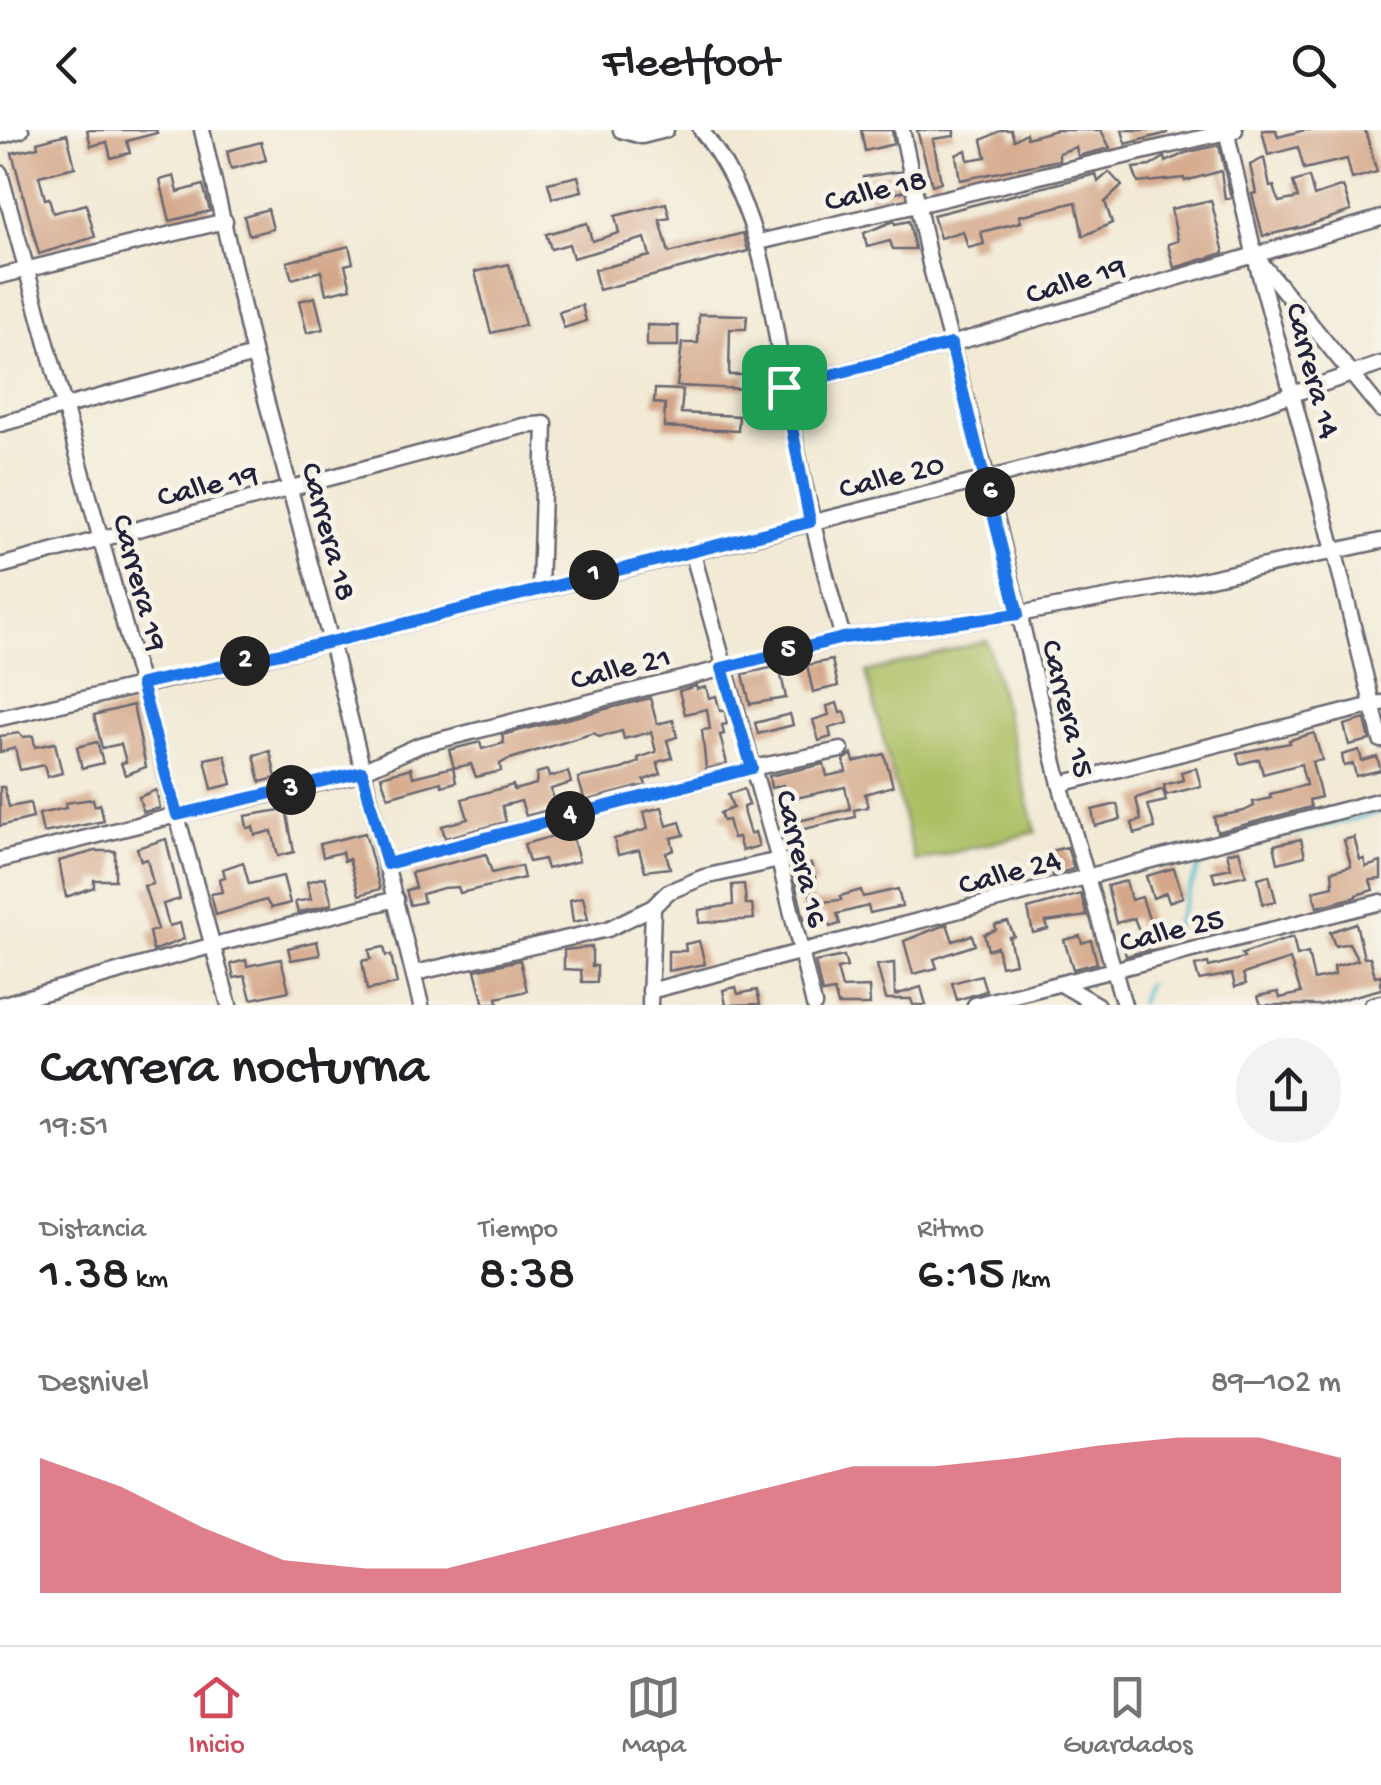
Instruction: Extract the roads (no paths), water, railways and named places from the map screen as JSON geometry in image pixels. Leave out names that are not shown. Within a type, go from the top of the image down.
[{"type":"street","points":[[0,136],[21,130]]},
{"type":"street","name":"Carrera 18","points":[[202,130],[254,355],[292,490],[421,1005]]},
{"type":"street","points":[[621,130],[642,136],[666,130]]},
{"type":"street","points":[[701,130],[722,156],[759,242],[810,522],[843,638]]},
{"type":"street","name":"Carrera 15","points":[[902,130],[917,207],[1060,784],[1124,1005]]},
{"type":"street","name":"Calle 18","points":[[759,242],[1230,131]]},
{"type":"street","name":"Carrera 14","points":[[1230,131],[1254,253],[1376,704],[1381,740]]},
{"type":"street","name":"Carrera 19","points":[[0,173],[229,1005]]},
{"type":"street","name":"Calle 19","points":[[784,387],[951,344],[1381,218]]},
{"type":"street","points":[[0,276],[225,222]]},
{"type":"street","points":[[1254,253],[1381,410]]},
{"type":"street","points":[[0,424],[254,355]]},
{"type":"street","name":"Calle 20","points":[[0,718],[331,642],[987,479],[1228,416],[1381,364]]},
{"type":"street","name":"Calle 19","points":[[0,566],[523,426],[545,424],[540,589]]},
{"type":"street","name":"Calle 21","points":[[0,860],[362,772],[420,745],[843,638],[1018,614],[1381,541]]},
{"type":"street","name":"Carrera 16","points":[[692,551],[779,860],[814,1005]]},
{"type":"street","points":[[1060,784],[1376,704]]},
{"type":"street","points":[[387,864],[752,768],[840,750]]},
{"type":"street","name":"Calle 24","points":[[650,998],[800,952],[1381,800]]},
{"type":"street","points":[[415,972],[608,930],[653,906],[668,892],[704,877],[779,860]]},
{"type":"street","points":[[0,1004],[396,899]]},
{"type":"street","name":"Calle 25","points":[[975,1005],[1381,902]]},
{"type":"street","points":[[650,998],[653,906]]},
{"type":"street","points":[[1061,984],[1097,1005]]},
{"type":"street","points":[[1372,1005],[1381,1003]]},
{"type":"waterway","points":[[1167,946],[1203,856],[1381,812]]},
{"type":"waterway","points":[[1139,1005],[1147,984]]}]
